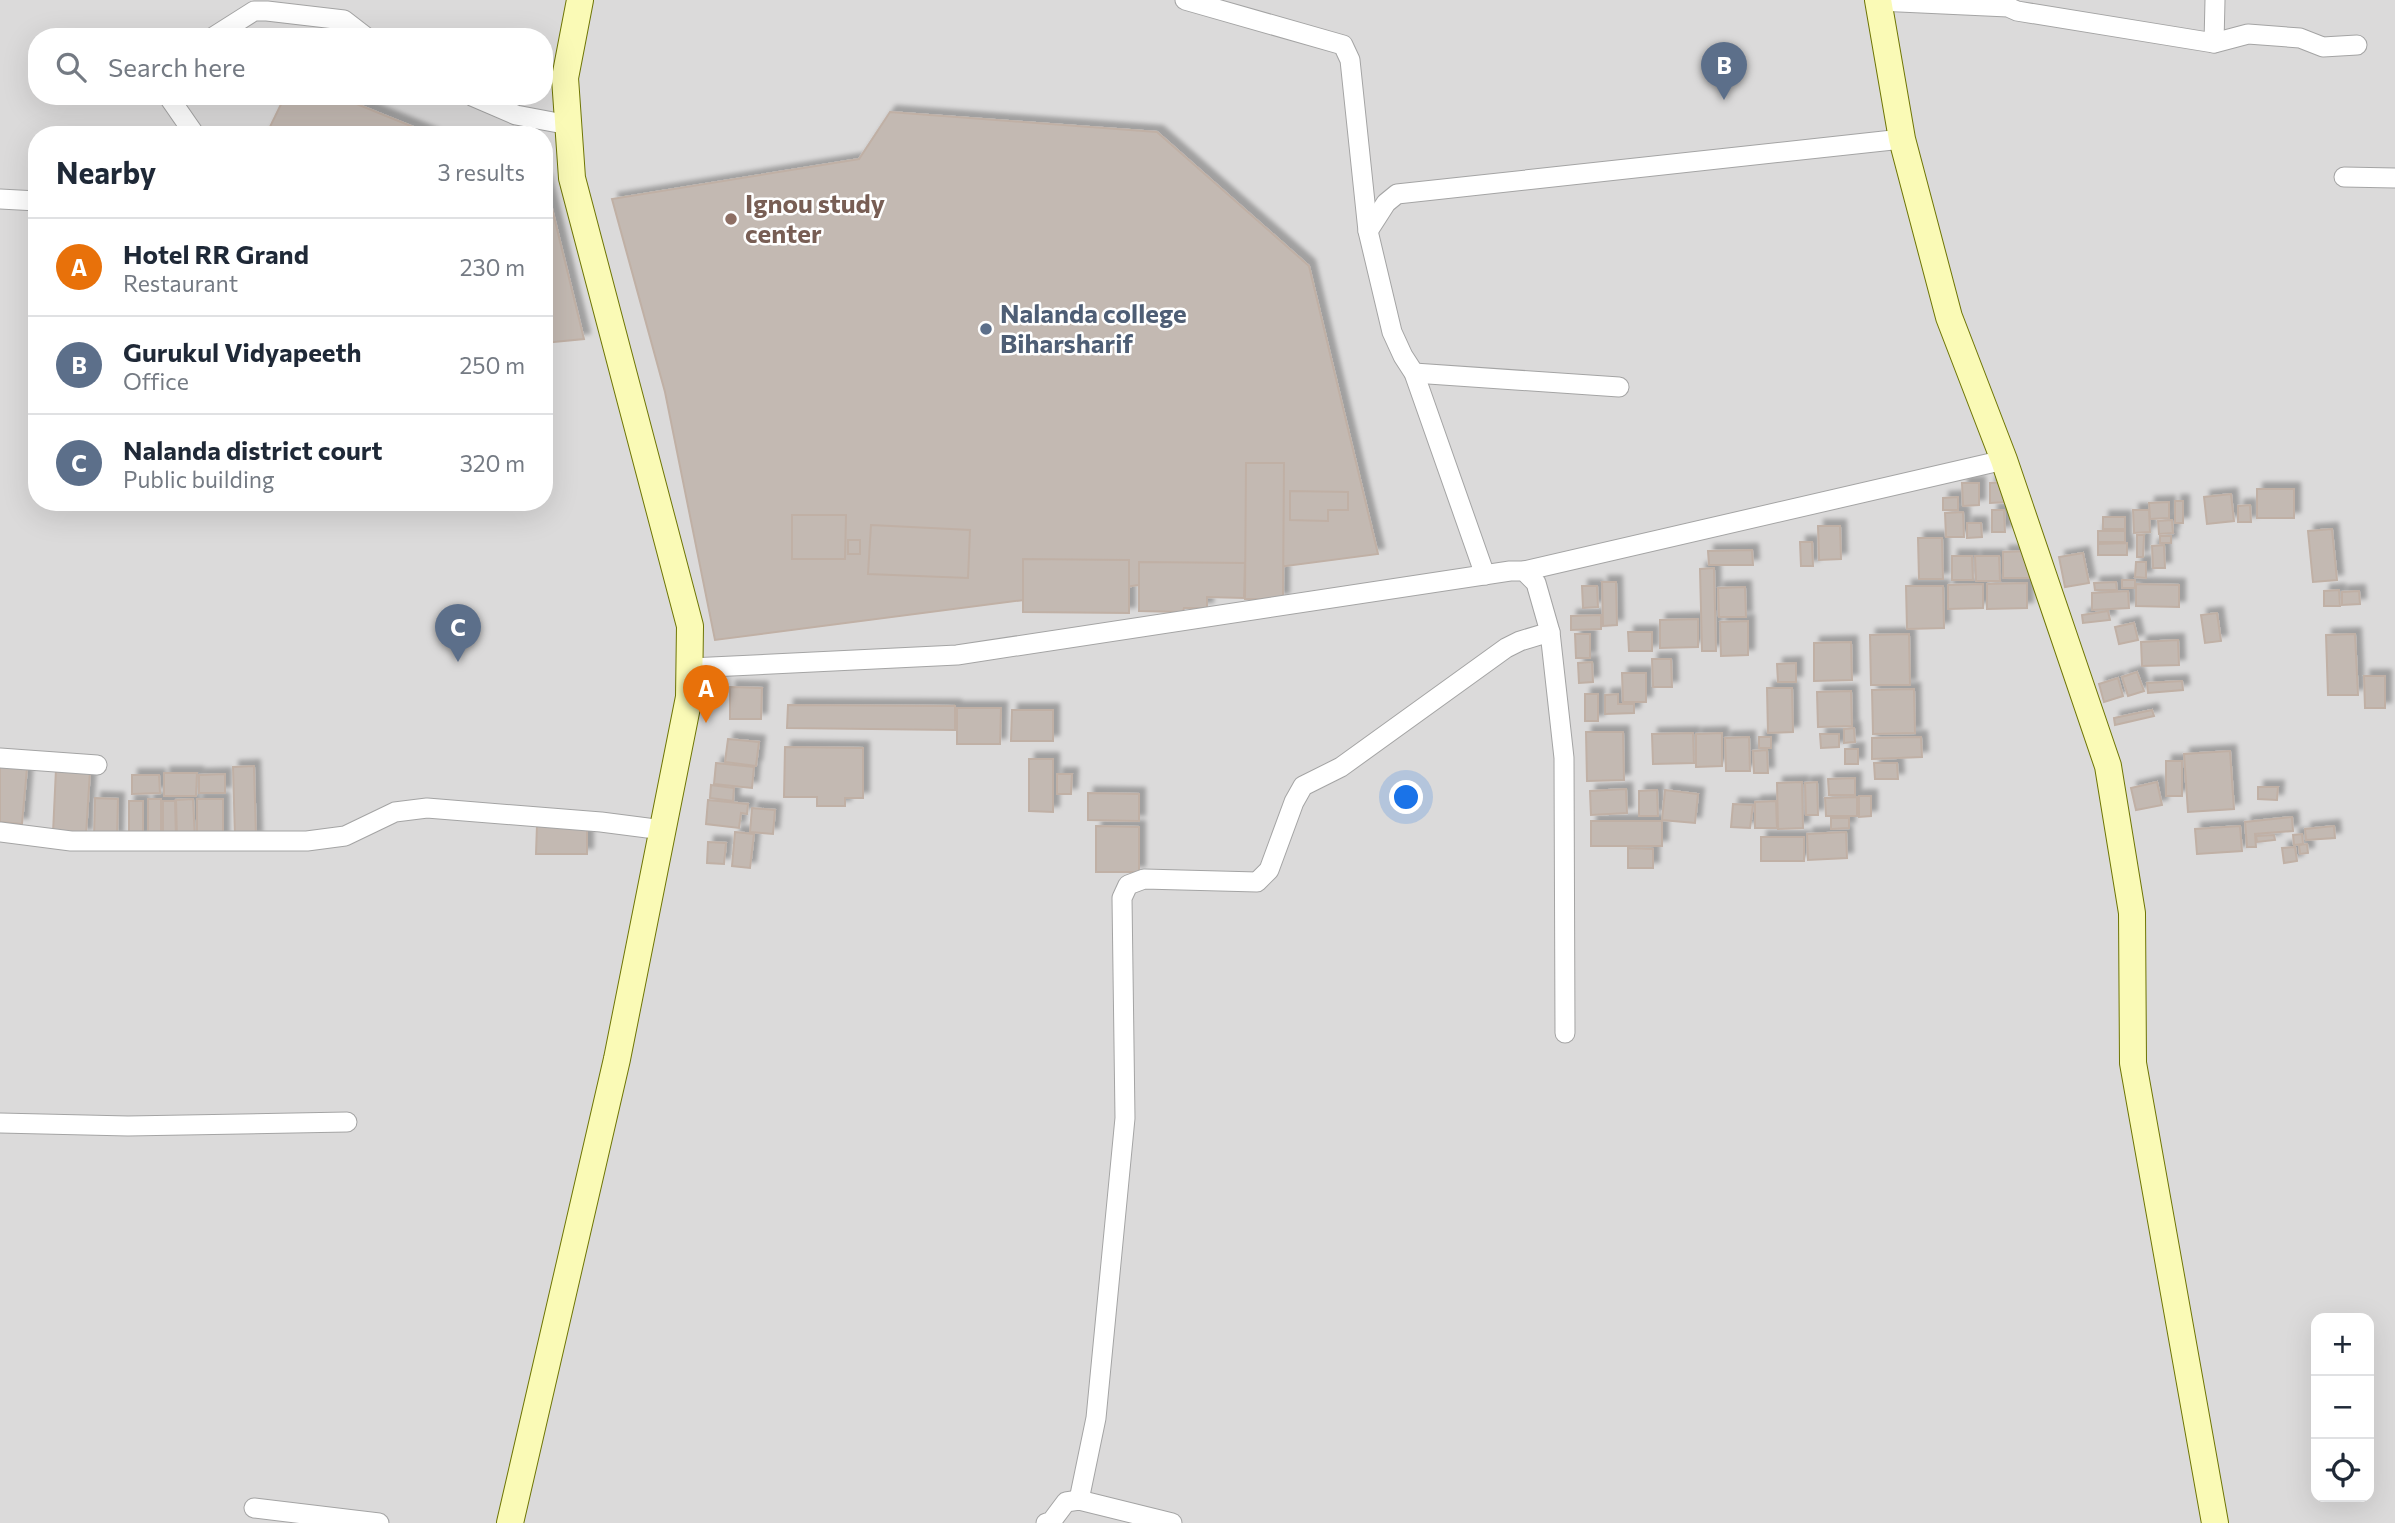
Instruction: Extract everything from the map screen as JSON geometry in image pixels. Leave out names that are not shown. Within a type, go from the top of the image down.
[{"type":"main road","points":[[510,1523],[617,1059],[689,697],[690,626],[572,178],[565,78],[580,0]]},
{"type":"main road","points":[[1878,0],[1902,139],[1949,317],[2004,460],[2108,766],[2132,913],[2133,1063],[2215,1523]]},
{"type":"street","points":[[1185,0],[1343,45],[1350,60],[1368,230],[1392,332],[1414,373],[1485,575]]},
{"type":"street","points":[[1878,0],[2008,6],[2017,10],[2214,43],[2248,34],[2301,38],[2323,47],[2357,46]]},
{"type":"street","points":[[2214,43],[2216,0]]},
{"type":"street","points":[[227,28],[254,11],[344,20],[354,28]]},
{"type":"street","points":[[175,105],[189,126]]},
{"type":"street","points":[[493,105],[516,115],[569,125]]},
{"type":"street","points":[[1368,230],[1386,203],[1397,194],[1902,139]]},
{"type":"street","points":[[2344,177],[2395,178]]},
{"type":"street","points":[[0,200],[28,201]]},
{"type":"street","points":[[1414,373],[1619,387]]},
{"type":"street","points":[[690,668],[957,655],[1524,571],[2004,460]]},
{"type":"street","points":[[1524,571],[1536,583],[1550,632],[1564,758],[1565,1033]]},
{"type":"street","points":[[1079,1500],[1096,1418],[1125,1118],[1122,898],[1128,885],[1144,879],[1257,882],[1269,870],[1294,802],[1303,786],[1340,767],[1506,648],[1520,640],[1550,632]]},
{"type":"street","points":[[0,758],[97,765]]},
{"type":"street","points":[[0,832],[71,841],[307,841],[345,836],[395,812],[427,808],[601,822],[663,830]]},
{"type":"street","points":[[0,1123],[128,1126],[347,1122]]},
{"type":"street","points":[[1046,1523],[1051,1522],[1066,1502],[1079,1500],[1172,1523]]},
{"type":"street","points":[[254,1508],[379,1523]]},
{"type":"shaded area","points":[[0,0],[2395,0],[2395,1523],[0,1523]]},
{"type":"building","points":[[281,105],[359,105],[411,126],[270,126]]},
{"type":"building","name":"Nalanda college Biharsharif","points":[[890,112],[1157,132],[1309,266],[1378,554],[715,640],[665,392],[612,199],[859,159]]},
{"type":"building","points":[[553,213],[584,339],[553,342]]},
{"type":"building","points":[[1246,463],[1284,463],[1283,599],[1245,599]]},
{"type":"building","points":[[2008,482],[2008,502],[1990,503],[1990,483]]},
{"type":"building","points":[[1962,483],[1979,483],[1979,505],[1963,506]]},
{"type":"building","points":[[2257,489],[2294,489],[2294,518],[2257,518]]},
{"type":"building","points":[[1290,491],[1348,492],[1348,510],[1328,510],[1328,521],[1290,520]]},
{"type":"building","points":[[2231,494],[2234,521],[2207,524],[2204,497]]},
{"type":"building","points":[[1958,497],[1958,510],[1943,510],[1943,498]]},
{"type":"building","points":[[2175,501],[2183,501],[2183,523],[2175,523]]},
{"type":"building","points":[[2169,502],[2169,518],[2150,519],[2149,503]]},
{"type":"building","points":[[2250,505],[2251,522],[2238,522],[2238,506]]},
{"type":"building","points":[[1992,510],[2004,510],[2005,532],[1992,532]]},
{"type":"building","points":[[2133,510],[2149,510],[2150,532],[2134,533]]},
{"type":"building","points":[[1963,512],[1964,537],[1946,537],[1945,513]]},
{"type":"building","points":[[792,515],[846,515],[845,559],[792,559]]},
{"type":"building","points":[[2103,517],[2125,517],[2125,529],[2103,529]]},
{"type":"building","points":[[2172,520],[2173,533],[2159,534],[2158,521]]},
{"type":"building","points":[[1967,523],[1981,523],[1982,537],[1967,538]]},
{"type":"building","points":[[871,525],[970,530],[968,578],[868,574]]},
{"type":"building","points":[[1818,526],[1840,526],[1841,559],[1819,560]]},
{"type":"building","points":[[2332,529],[2337,580],[2313,582],[2308,531]]},
{"type":"building","points":[[2098,531],[2125,531],[2125,542],[2098,542]]},
{"type":"building","points":[[2137,535],[2144,535],[2143,557],[2137,557]]},
{"type":"building","points":[[2160,536],[2171,536],[2171,543],[2160,543]]},
{"type":"building","points":[[1918,538],[1942,538],[1943,579],[1919,579]]},
{"type":"building","points":[[848,540],[860,540],[860,554],[848,554]]},
{"type":"building","points":[[1800,542],[1812,542],[1813,566],[1801,566]]},
{"type":"building","points":[[2127,543],[2127,555],[2098,555],[2098,544]]},
{"type":"building","points":[[2164,545],[2165,568],[2153,568],[2152,546]]},
{"type":"building","points":[[1752,550],[1753,565],[1709,565],[1708,551]]},
{"type":"building","points":[[2029,551],[2029,578],[2003,578],[2003,552]]},
{"type":"building","points":[[2083,553],[2089,583],[2065,587],[2059,557]]},
{"type":"building","points":[[1952,556],[1972,556],[1973,580],[1952,580]]},
{"type":"building","points":[[1975,556],[1999,556],[2000,581],[1976,581]]},
{"type":"building","points":[[1023,559],[1129,560],[1129,613],[1023,612]]},
{"type":"building","points":[[1139,562],[1245,563],[1244,598],[1207,597],[1207,608],[1184,608],[1183,612],[1139,611]]},
{"type":"building","points":[[2136,562],[2146,562],[2146,578],[2135,577]]},
{"type":"building","points":[[1714,568],[1716,651],[1702,651],[1700,569]]},
{"type":"building","points":[[2122,580],[2135,580],[2135,588],[2122,588]]},
{"type":"building","points":[[1602,582],[1616,582],[1617,625],[1603,626]]},
{"type":"building","points":[[2116,582],[2117,590],[2095,590],[2094,583]]},
{"type":"building","points":[[2027,583],[2027,608],[1987,609],[1987,584]]},
{"type":"building","points":[[1983,584],[1983,608],[1948,609],[1948,585]]},
{"type":"building","points":[[2136,584],[2179,585],[2179,607],[2136,606]]},
{"type":"building","points":[[1582,586],[1597,586],[1598,607],[1583,608]]},
{"type":"building","points":[[1906,586],[1943,586],[1944,628],[1907,629]]},
{"type":"building","points":[[1745,587],[1746,617],[1719,617],[1718,588]]},
{"type":"building","points":[[2339,590],[2340,606],[2324,606],[2324,591]]},
{"type":"building","points":[[2128,591],[2129,608],[2092,610],[2092,593]]},
{"type":"building","points":[[2359,591],[2360,604],[2342,605],[2342,592]]},
{"type":"building","points":[[2108,611],[2110,620],[2083,623],[2082,615]]},
{"type":"building","points":[[2217,613],[2221,641],[2205,643],[2201,615]]},
{"type":"building","points":[[1601,615],[1601,629],[1571,630],[1571,616]]},
{"type":"building","points":[[1698,619],[1698,647],[1660,648],[1660,620]]},
{"type":"building","points":[[1748,621],[1748,655],[1721,656],[1720,622]]},
{"type":"building","points":[[2134,623],[2138,640],[2119,644],[2115,627]]},
{"type":"building","points":[[1628,632],[1652,632],[1652,651],[1629,651]]},
{"type":"building","points":[[1575,634],[1590,634],[1590,658],[1576,658]]},
{"type":"building","points":[[1909,634],[1910,685],[1871,685],[1870,635]]},
{"type":"building","points":[[2355,634],[2358,695],[2328,695],[2326,635]]},
{"type":"building","points":[[2178,640],[2179,665],[2142,666],[2141,642]]},
{"type":"building","points":[[1851,642],[1852,680],[1814,681],[1814,643]]},
{"type":"building","points":[[1652,659],[1671,659],[1672,687],[1653,687]]},
{"type":"building","points":[[1592,662],[1593,682],[1579,683],[1578,663]]},
{"type":"building","points":[[1796,663],[1796,682],[1778,682],[1777,664]]},
{"type":"building","points":[[2137,672],[2144,691],[2128,696],[2122,677]]},
{"type":"building","points":[[1622,673],[1646,673],[1646,702],[1623,702]]},
{"type":"building","points":[[2364,676],[2385,676],[2385,708],[2365,708]]},
{"type":"building","points":[[2118,678],[2123,696],[2104,702],[2099,684]]},
{"type":"building","points":[[2182,681],[2183,690],[2148,693],[2147,683]]},
{"type":"building","points":[[730,687],[762,688],[761,719],[730,719]]},
{"type":"building","points":[[1767,688],[1792,688],[1793,732],[1768,733]]},
{"type":"building","points":[[1914,689],[1915,733],[1873,734],[1872,690]]},
{"type":"building","points":[[1851,691],[1852,726],[1818,727],[1817,692]]},
{"type":"building","points":[[1585,694],[1598,694],[1598,721],[1585,721]]},
{"type":"building","points":[[1618,694],[1618,704],[1634,704],[1634,713],[1605,714],[1605,695]]},
{"type":"building","points":[[788,705],[955,706],[955,730],[787,728]]},
{"type":"building","points":[[957,708],[1001,708],[1000,744],[957,744]]},
{"type":"building","points":[[1012,710],[1053,710],[1053,741],[1011,741]]},
{"type":"building","points":[[2152,710],[2154,716],[2115,725],[2114,718]]},
{"type":"building","points":[[1854,728],[1855,742],[1844,743],[1844,729]]},
{"type":"building","points":[[1586,732],[1623,732],[1624,780],[1587,781]]},
{"type":"building","points":[[1693,733],[1694,763],[1653,764],[1652,734]]},
{"type":"building","points":[[1722,733],[1722,766],[1696,767],[1696,734]]},
{"type":"building","points":[[1820,734],[1839,734],[1839,747],[1821,748]]},
{"type":"building","points":[[1749,737],[1750,771],[1726,771],[1725,738]]},
{"type":"building","points":[[1759,737],[1771,737],[1771,748],[1759,748]]},
{"type":"building","points":[[1921,737],[1922,757],[1872,759],[1872,738]]},
{"type":"building","points":[[728,739],[759,742],[756,766],[725,762]]},
{"type":"building","points":[[785,747],[863,748],[863,798],[845,798],[845,806],[817,806],[817,797],[784,797]]},
{"type":"building","points":[[1845,749],[1858,749],[1858,764],[1845,764]]},
{"type":"building","points":[[1767,750],[1768,773],[1754,773],[1753,751]]},
{"type":"building","points":[[2230,751],[2234,809],[2188,812],[2184,754]]},
{"type":"building","points":[[1029,759],[1053,759],[1053,812],[1029,811]]},
{"type":"building","points":[[2166,761],[2182,761],[2182,796],[2166,796]]},
{"type":"building","points":[[716,763],[754,767],[752,788],[714,784]]},
{"type":"building","points":[[1874,763],[1897,763],[1898,779],[1875,779]]},
{"type":"building","points":[[0,765],[27,768],[22,824],[0,822]]},
{"type":"building","points":[[254,766],[256,838],[235,838],[233,767]]},
{"type":"building","points":[[56,769],[90,771],[86,835],[53,833]]},
{"type":"building","points":[[164,773],[197,773],[196,796],[164,796]]},
{"type":"building","points":[[225,774],[225,793],[199,793],[199,775]]},
{"type":"building","points":[[1057,774],[1072,774],[1071,794],[1057,794]]},
{"type":"building","points":[[132,775],[159,775],[160,793],[132,794]]},
{"type":"building","points":[[1855,778],[1855,795],[1829,795],[1828,779]]},
{"type":"building","points":[[1802,782],[1803,828],[1778,829],[1777,783]]},
{"type":"building","points":[[1817,782],[1818,815],[1806,815],[1805,783]]},
{"type":"building","points":[[2157,782],[2162,805],[2136,810],[2131,788]]},
{"type":"building","points":[[711,785],[734,788],[733,801],[710,798]]},
{"type":"building","points":[[2258,787],[2278,787],[2277,800],[2258,799]]},
{"type":"building","points":[[1626,789],[1627,813],[1591,815],[1590,791]]},
{"type":"building","points":[[1657,790],[1658,816],[1639,816],[1639,791]]},
{"type":"building","points":[[1665,790],[1698,794],[1695,823],[1662,820]]},
{"type":"building","points":[[1088,793],[1139,794],[1139,821],[1088,820]]},
{"type":"building","points":[[1859,796],[1871,796],[1871,816],[1859,817]]},
{"type":"building","points":[[1857,797],[1857,816],[1826,816],[1825,798]]},
{"type":"building","points":[[95,798],[118,799],[117,838],[94,837]]},
{"type":"building","points":[[148,799],[161,799],[161,837],[148,837]]},
{"type":"building","points":[[193,799],[195,839],[177,839],[176,800]]},
{"type":"building","points":[[197,799],[223,799],[223,840],[197,840]]},
{"type":"building","points":[[708,800],[748,804],[747,814],[741,813],[739,828],[706,824]]},
{"type":"building","points":[[129,801],[143,801],[143,839],[129,839]]},
{"type":"building","points":[[163,801],[175,801],[176,838],[163,838]]},
{"type":"building","points":[[1776,801],[1777,828],[1755,828],[1755,802]]},
{"type":"building","points":[[1733,804],[1753,805],[1750,828],[1731,827]]},
{"type":"building","points":[[752,808],[775,810],[773,834],[750,832]]},
{"type":"building","points":[[2292,817],[2293,831],[2255,834],[2256,847],[2247,847],[2245,822]]},
{"type":"building","points":[[1831,818],[1849,818],[1849,828],[1831,829]]},
{"type":"building","points":[[1591,821],[1662,821],[1662,846],[1591,846]]},
{"type":"building","points":[[537,825],[587,825],[587,854],[536,854]]},
{"type":"building","points":[[1096,826],[1139,827],[1139,872],[1096,872]]},
{"type":"building","points":[[2240,826],[2242,851],[2197,854],[2195,829]]},
{"type":"building","points":[[2334,826],[2335,838],[2306,840],[2305,829]]},
{"type":"building","points":[[735,832],[754,834],[750,868],[732,866]]},
{"type":"building","points":[[1846,832],[1847,858],[1808,860],[1807,834]]},
{"type":"building","points":[[2302,834],[2303,844],[2294,845],[2293,835]]},
{"type":"building","points":[[2274,835],[2275,840],[2257,842],[2256,836]]},
{"type":"building","points":[[1761,837],[1804,837],[1804,861],[1761,861]]},
{"type":"building","points":[[708,842],[726,843],[724,864],[707,863]]},
{"type":"building","points":[[2307,844],[2308,853],[2300,854],[2299,845]]},
{"type":"building","points":[[2295,847],[2297,861],[2284,863],[2282,848]]},
{"type":"building","points":[[1628,848],[1653,849],[1653,868],[1628,868]]},
{"type":"place","name":"Gurukul Vidyapeeth","points":[[1724,100]]},
{"type":"place","name":"Ignou study center","points":[[731,219]]},
{"type":"place","name":"Nalanda college Biharsharif","points":[[986,329]]},
{"type":"place","name":"Nalanda district court","points":[[458,662]]},
{"type":"place","name":"Hotel RR Grand","points":[[706,723]]}]
